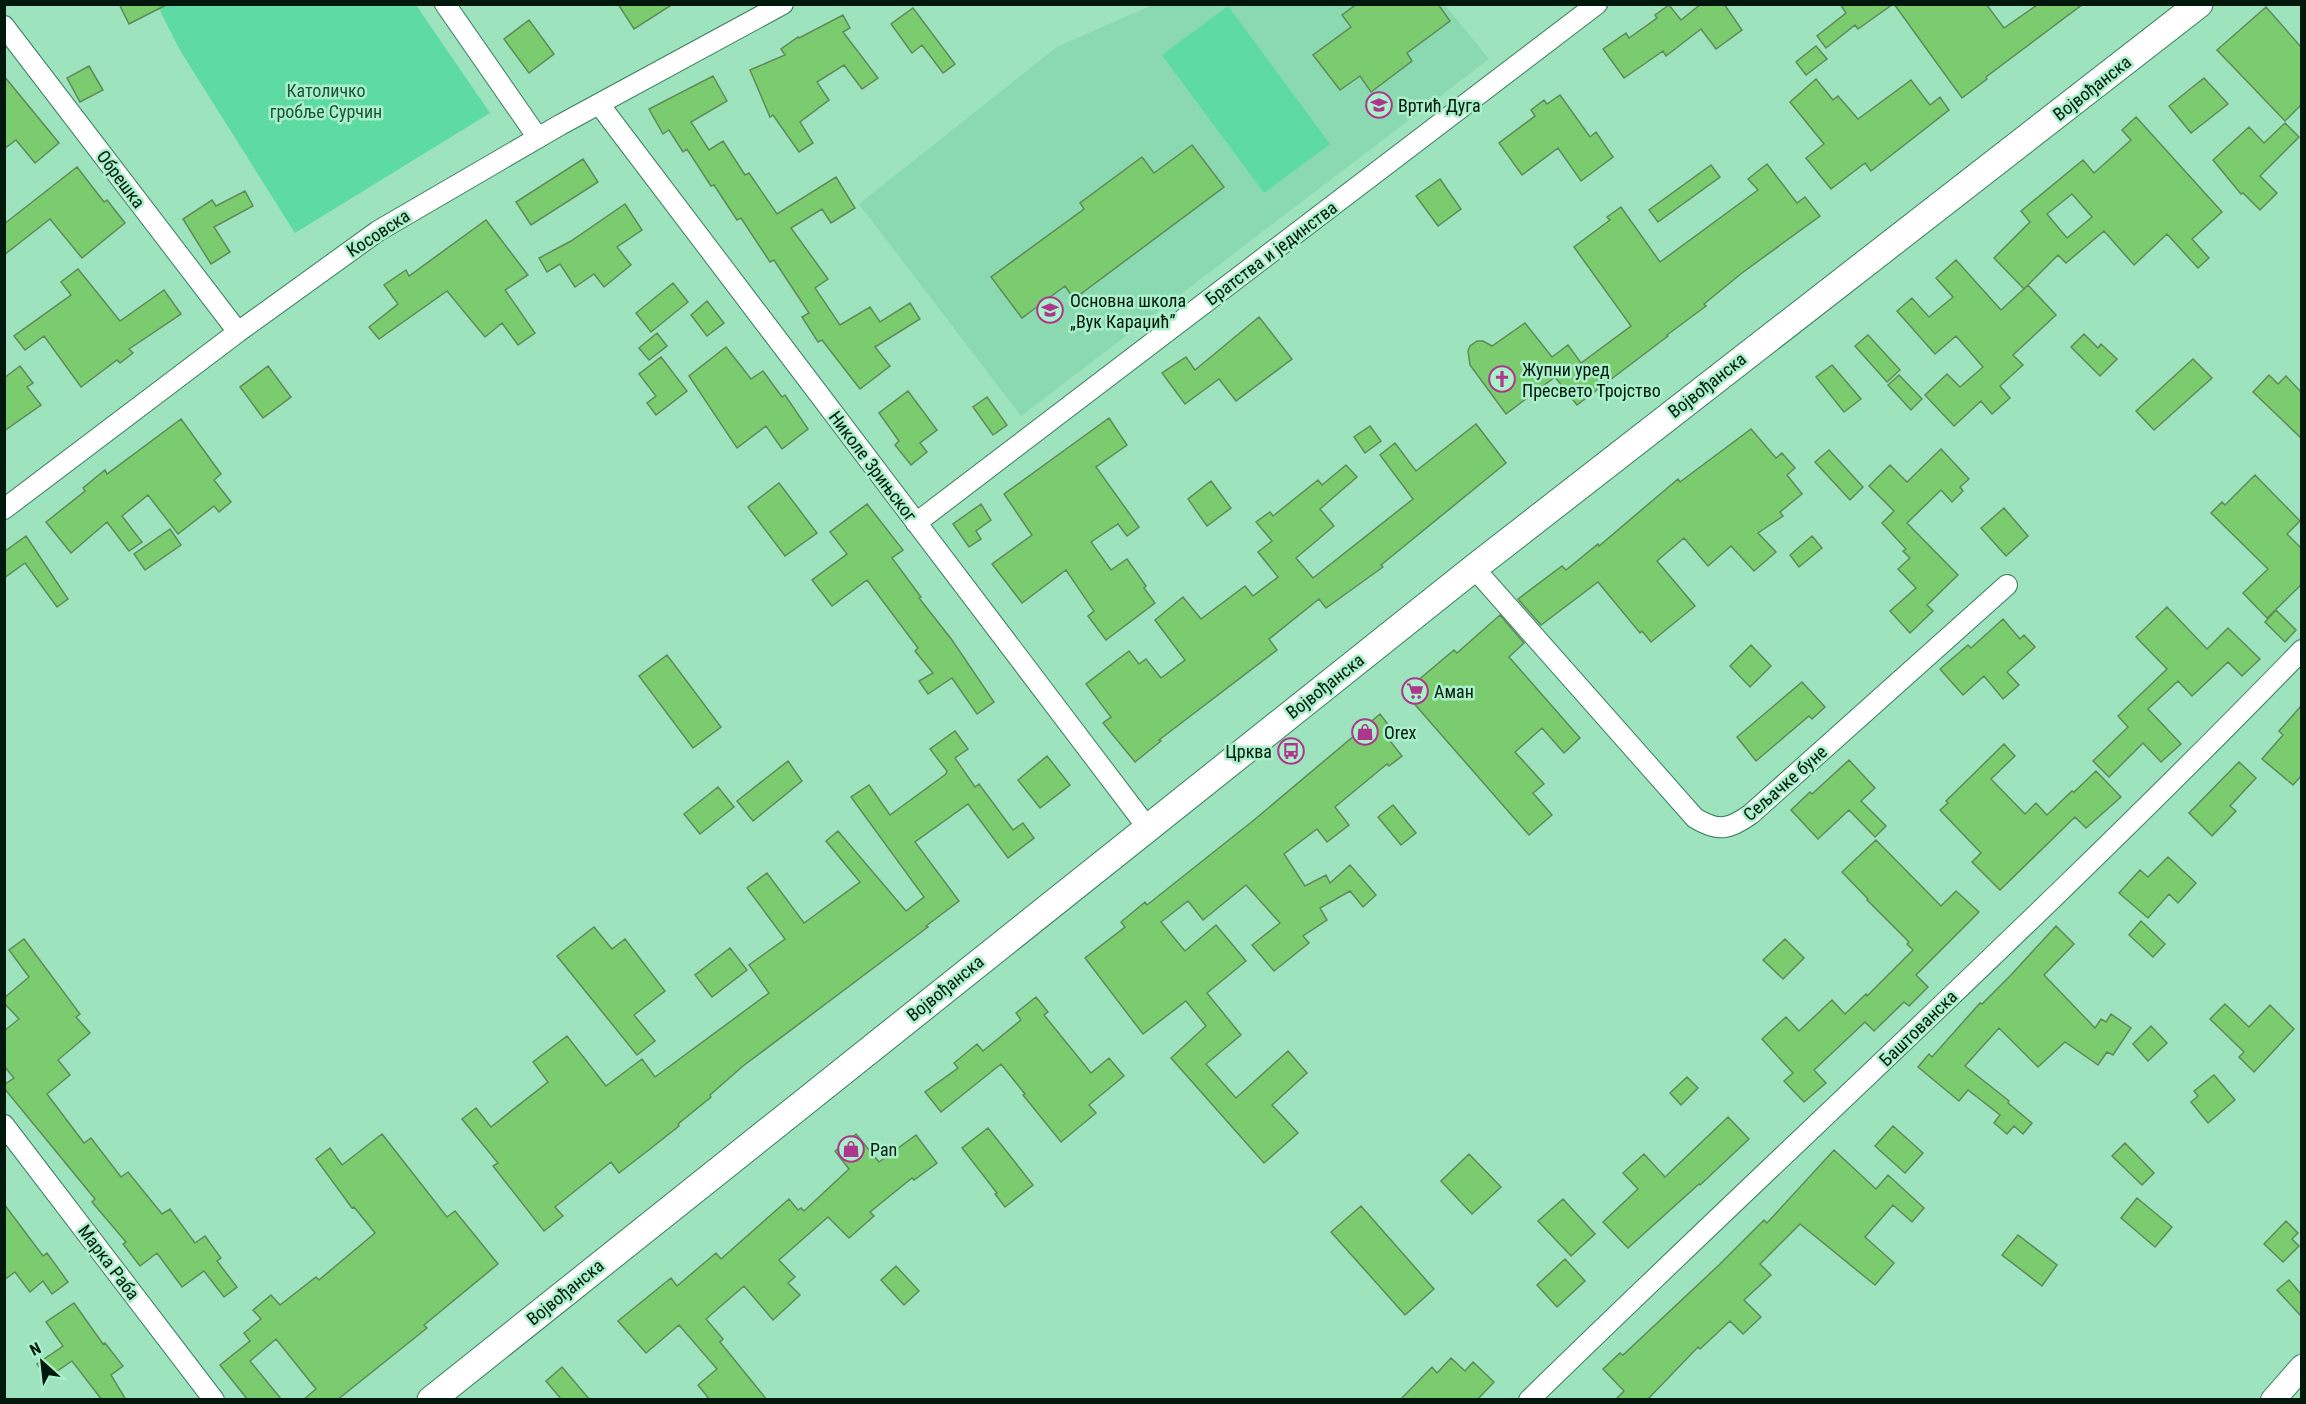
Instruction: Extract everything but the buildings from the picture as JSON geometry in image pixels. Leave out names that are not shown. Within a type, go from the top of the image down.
[{"type":"main road","name":"Војвођанска","points":[[431,1400],[1474,568],[2199,4]]},
{"type":"street","points":[[445,4],[538,138]]},
{"type":"street","name":"Косовска","points":[[4,509],[238,332],[378,231],[538,138],[783,4]]},
{"type":"street","name":"Братства и јединства","points":[[916,523],[1597,4]]},
{"type":"street","name":"Обрешка","points":[[4,26],[238,332]]},
{"type":"street","name":"Николе Зрињског","points":[[599,104],[1147,827]]},
{"type":"street","name":"Сељачке буне","points":[[1474,568],[1695,818],[1705,824],[1720,828],[1740,822],[1751,814],[2007,585]]},
{"type":"street","name":"Баштованска","points":[[1528,1400],[1676,1257],[1813,1130],[2190,765],[2301,650]]},
{"type":"street","name":"Марка Раба","points":[[4,1125],[214,1400]]},
{"type":"street","points":[[2273,1400],[2301,1367]]},
{"type":"shaded area","name":"Основна школа „Вук Караџић”","points":[[1152,5],[1445,5],[1489,59],[1021,416],[859,204],[1057,47]]},
{"type":"green space","name":"Католичко гробље Сурчин","points":[[157,5],[416,5],[490,113],[295,233],[181,52]]},
{"type":"green space","points":[[1228,6],[1330,144],[1264,193],[1162,55]]},
{"type":"place","name":"Вртић Дуга","points":[[1379,105]]},
{"type":"place","name":"Основна школа „Вук Караџић”","points":[[1050,310]]},
{"type":"place","name":"Жупни уред Пресвето Тројство","points":[[1502,379]]},
{"type":"place","name":"Аман","points":[[1415,691]]},
{"type":"place","name":"Orex","points":[[1365,732]]},
{"type":"place","name":"Црква","points":[[1291,751]]},
{"type":"place","name":"Pan","points":[[851,1149]]}]
